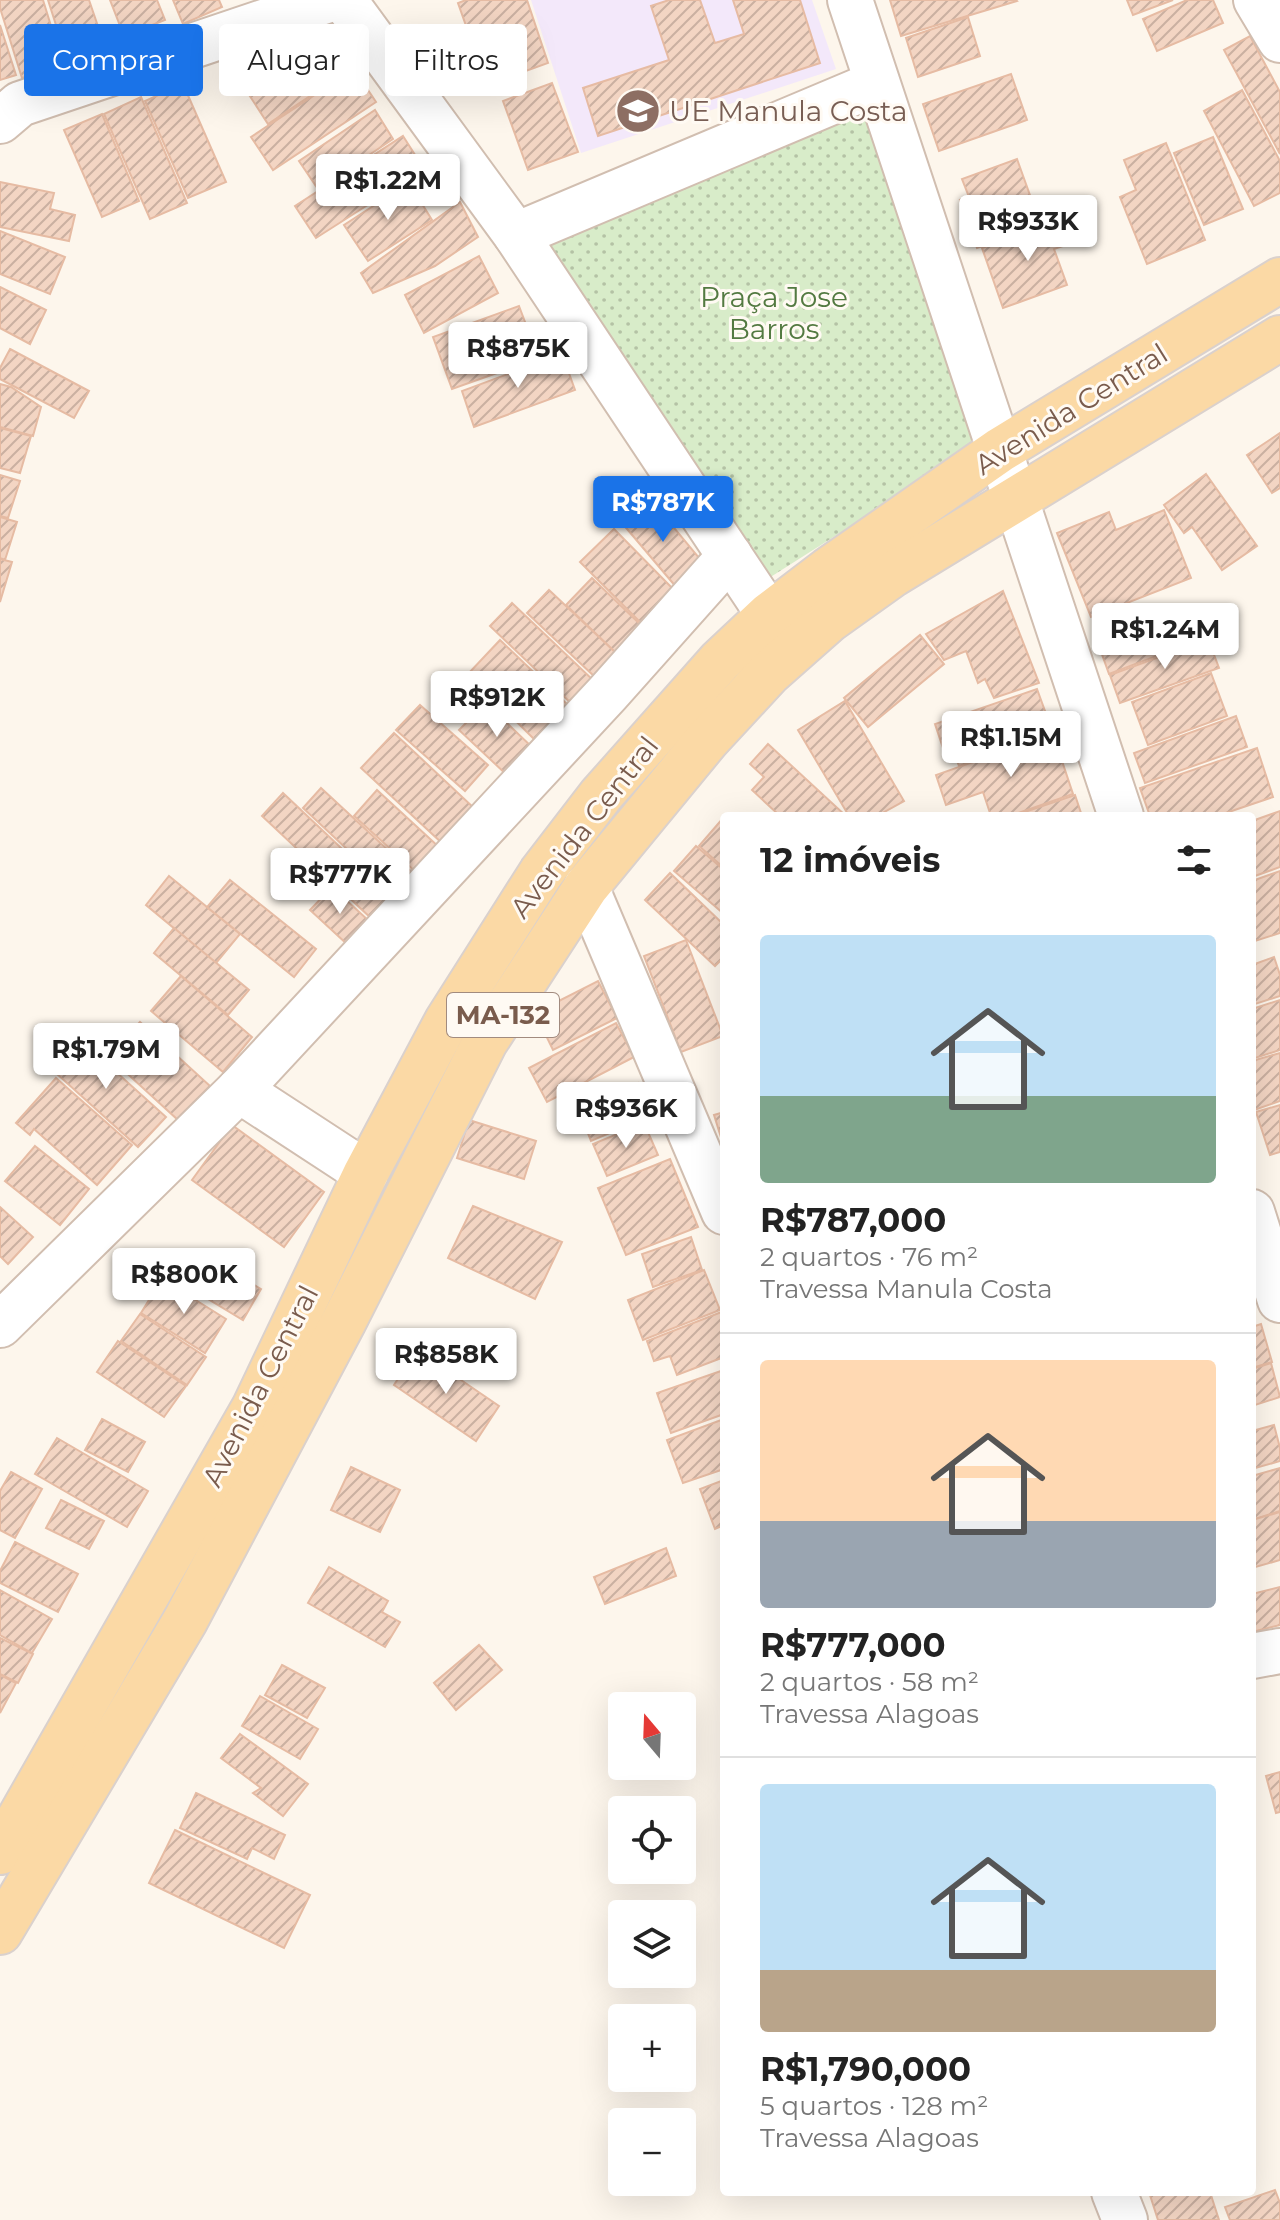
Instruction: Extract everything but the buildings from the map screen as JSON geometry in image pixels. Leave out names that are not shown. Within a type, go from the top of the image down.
[{"type":"main road","name":"Avenida Central","points":[[1,1847],[254,1408],[366,1173],[447,1021],[541,873],[601,795],[720,661],[769,615],[828,570],[1000,450],[1280,280]]},
{"type":"main road","name":"MA-132","points":[[0,1932],[185,1621],[352,1307],[485,1042],[586,887],[707,740],[769,673],[829,620],[892,575],[1014,498],[1280,338]]},
{"type":"main road","points":[[447,1021],[485,1042]]},
{"type":"street","points":[[7,111],[329,0]]},
{"type":"street","points":[[344,0],[516,235],[769,615]]},
{"type":"street","points":[[850,0],[1120,812]]},
{"type":"street","points":[[1256,0],[1280,40]]},
{"type":"street","points":[[516,235],[877,83]]},
{"type":"street","points":[[0,1325],[239,1090],[597,705],[730,556]]},
{"type":"street","points":[[586,887],[720,1203]]},
{"type":"street","points":[[239,1090],[366,1173]]},
{"type":"street","points":[[1256,1225],[1280,1300]]},
{"type":"street","points":[[1256,1655],[1280,1651]]},
{"type":"street","points":[[1116,2196],[1125,2220]]},
{"type":"shaded area","name":"UE Manula Costa","points":[[531,0],[812,0],[836,69],[581,153]]},
{"type":"green space","name":"Praça Jose Barros","points":[[862,111],[983,442],[769,578],[544,244]]},
{"type":"place","name":"UE Manula Costa","points":[[638,111]]}]
